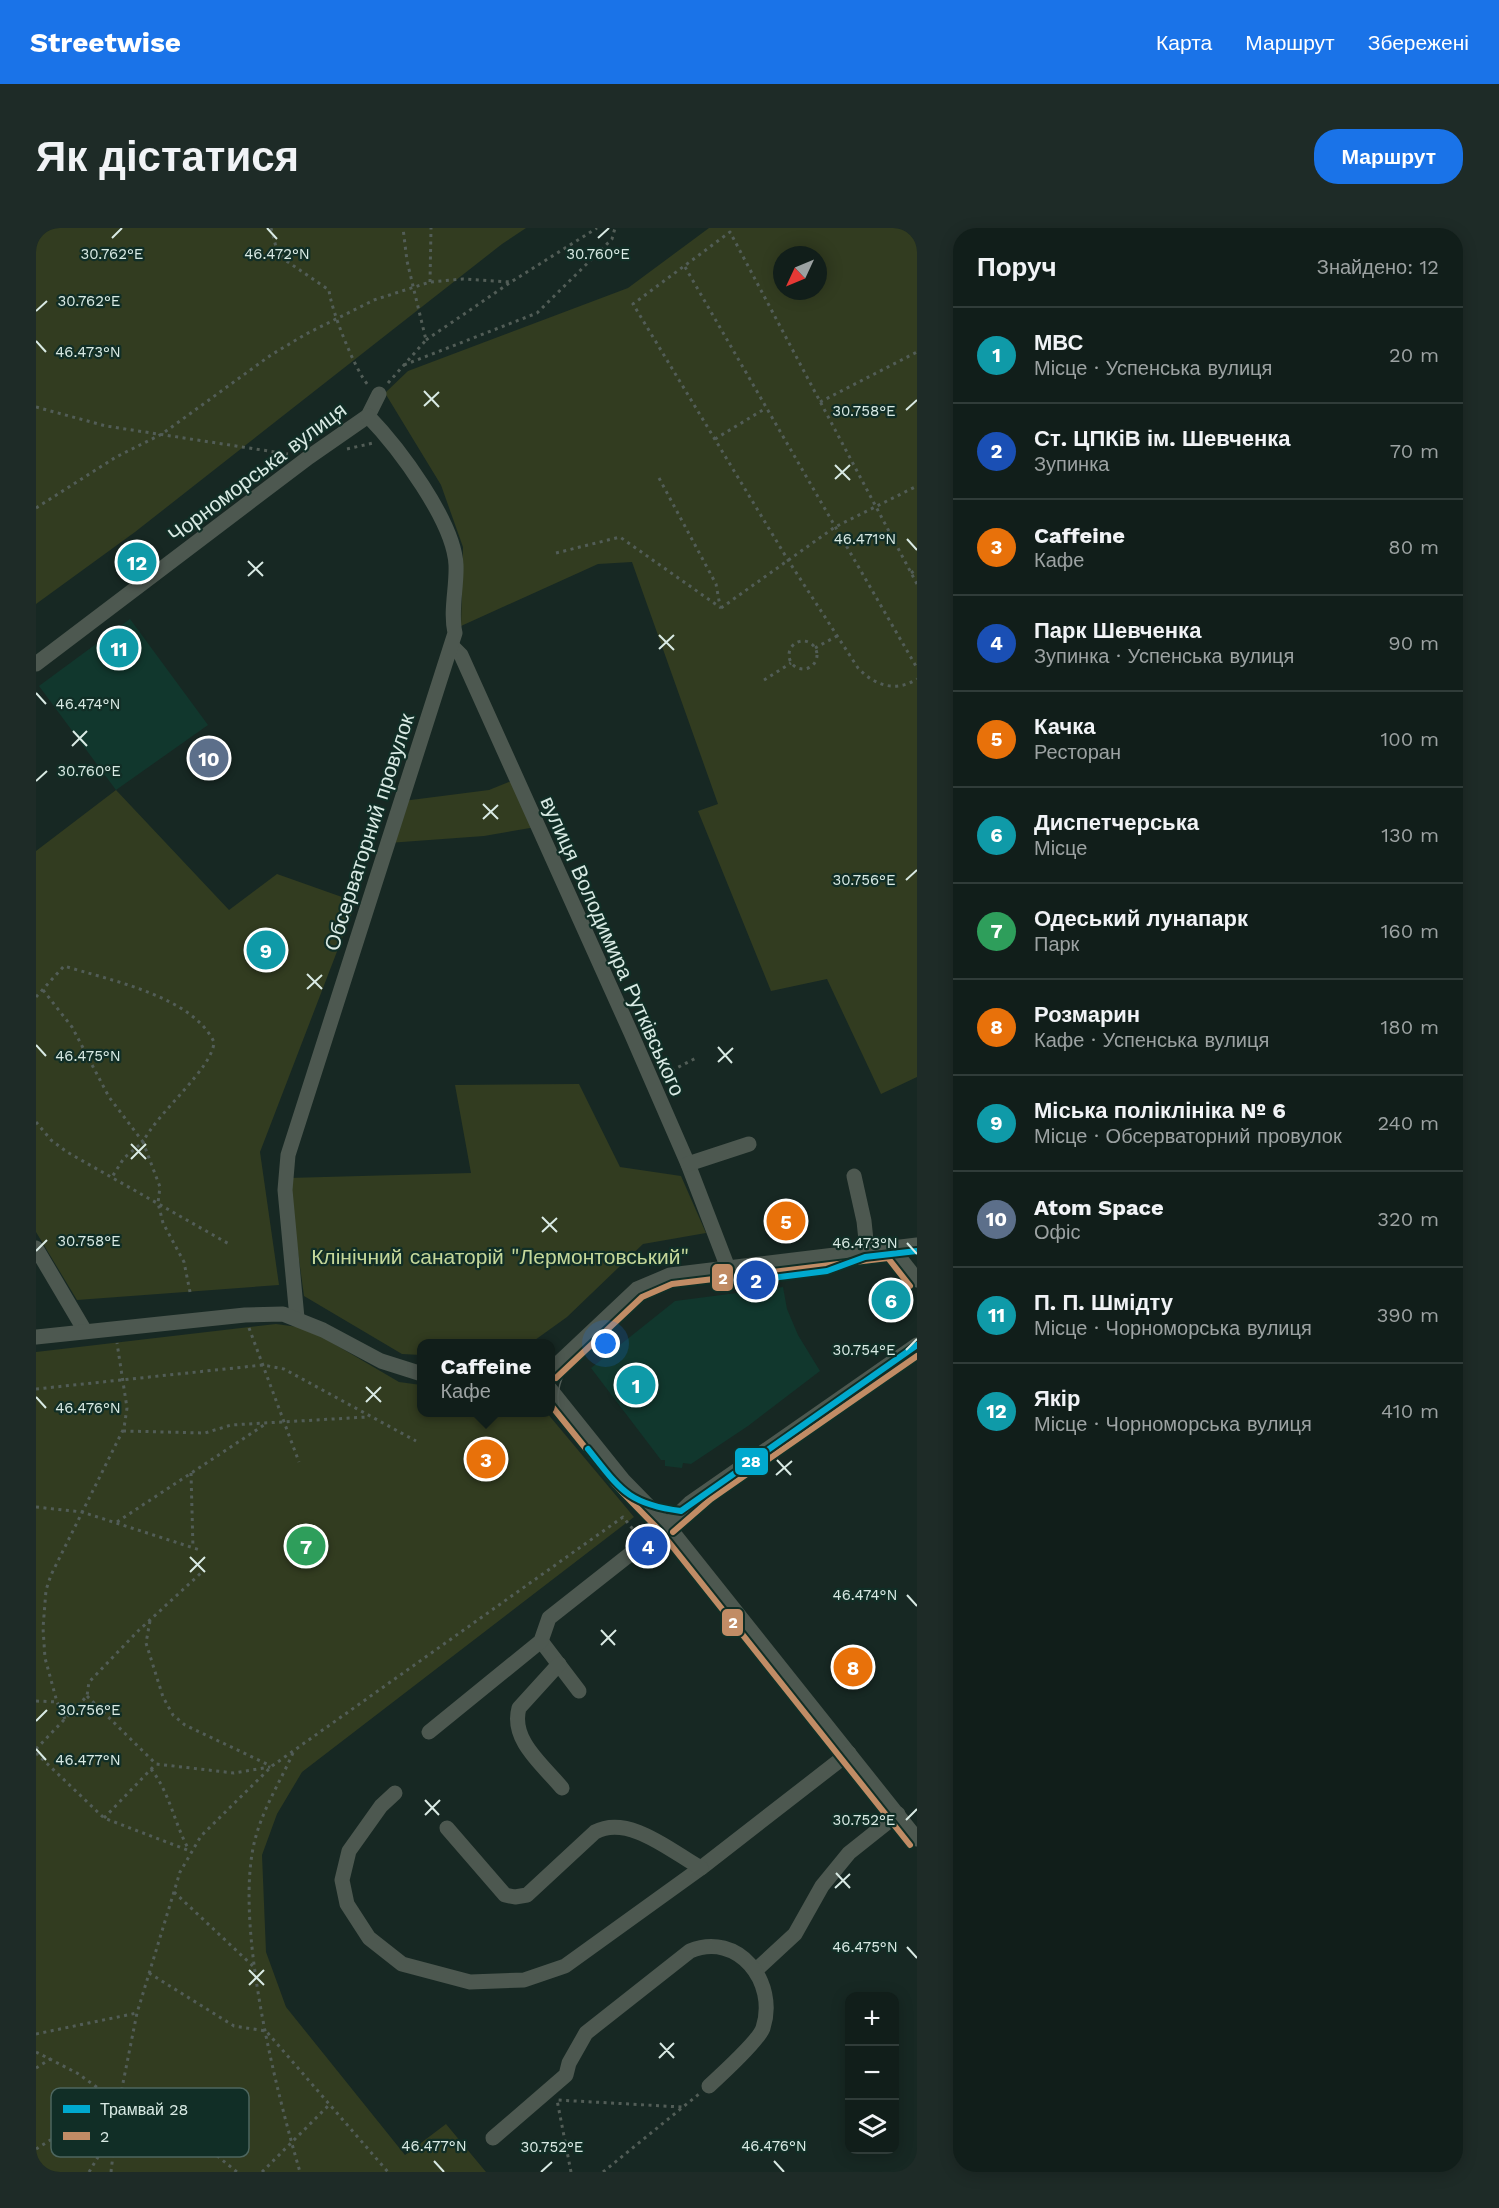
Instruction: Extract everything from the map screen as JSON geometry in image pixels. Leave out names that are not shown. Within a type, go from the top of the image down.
[{"type":"street","name":"Чорноморська вулиця","points":[[36,664],[368,416],[379,394]]},
{"type":"street","name":"Обсерваторний провулок","points":[[297,1318],[285,1190],[288,1155],[452,646],[456,564],[452,543],[432,501],[390,439],[368,416]]},
{"type":"street","name":"вулиця Володимира Рутківського","points":[[452,646],[461,655],[688,1164],[728,1268]]},
{"type":"street","points":[[688,1164],[749,1144]]},
{"type":"street","points":[[854,1176],[866,1245]]},
{"type":"street","points":[[855,1213],[866,1245]]},
{"type":"street","points":[[555,1366],[637,1289],[651,1281],[670,1275],[728,1268],[866,1245],[892,1248],[917,1245]]},
{"type":"street","points":[[36,1248],[86,1331]]},
{"type":"street","points":[[892,1248],[917,1280]]},
{"type":"street","points":[[36,1337],[245,1315],[282,1314],[297,1318],[381,1361],[417,1372]]},
{"type":"street","points":[[429,1732],[541,1641],[549,1618],[667,1525],[681,1511],[917,1345]]},
{"type":"street","points":[[555,1395],[623,1480],[667,1525],[917,1839]]},
{"type":"street","points":[[541,1641],[579,1691]]},
{"type":"street","points":[[559,1665],[519,1708],[516,1716],[517,1730],[525,1744],[562,1788]]},
{"type":"street","points":[[395,1793],[381,1806],[349,1851],[342,1880],[346,1904],[369,1938],[402,1964],[470,1982],[524,1980],[565,1966],[701,1868],[849,1753]]},
{"type":"street","points":[[756,1970],[795,1934],[822,1886],[849,1853],[898,1814]]},
{"type":"street","points":[[447,1828],[506,1895],[515,1897],[527,1895],[595,1832],[606,1827],[638,1832],[701,1868]]},
{"type":"street","points":[[493,2138],[566,2075],[569,2063],[586,2032],[690,1951],[700,1946],[722,1947],[756,1970],[768,2002],[762,2030],[709,2086]]},
{"type":"path","points":[[271,228],[276,247],[285,260],[329,290],[331,305],[361,377],[379,394],[426,340],[511,282],[597,228]]},
{"type":"path","points":[[403,228],[407,261],[426,340]]},
{"type":"path","points":[[430,282],[431,228]]},
{"type":"path","points":[[403,365],[537,313],[612,239],[615,228]]},
{"type":"path","points":[[917,584],[730,232],[633,304],[788,560],[837,636],[868,678],[881,685],[895,687],[917,679]]},
{"type":"path","points":[[685,267],[917,668]]},
{"type":"path","points":[[36,508],[116,457],[162,434],[271,355],[374,300],[430,282],[463,279],[511,282]]},
{"type":"path","points":[[820,402],[917,352]]},
{"type":"path","points":[[36,407],[106,426],[309,458]]},
{"type":"path","points":[[714,439],[766,408]]},
{"type":"path","points":[[659,478],[716,584],[721,608]]},
{"type":"path","points":[[721,608],[836,527],[917,486]]},
{"type":"path","points":[[556,553],[620,537],[721,608]]},
{"type":"path","points":[[911,573],[917,570]]},
{"type":"path","points":[[815,648],[837,636]]},
{"type":"path","points":[[800,641],[809,642],[815,648],[817,656],[814,664],[806,669],[797,668],[790,663],[789,654],[793,645],[800,641]]},
{"type":"path","points":[[764,680],[790,663]]},
{"type":"path","points":[[36,997],[64,966],[148,993],[171,1003],[195,1019],[210,1034],[214,1042],[209,1059],[160,1114],[143,1142],[124,1158],[112,1177]]},
{"type":"path","points":[[43,990],[72,1026],[109,1097],[143,1142],[159,1187],[158,1203],[167,1234],[184,1262],[190,1292]]},
{"type":"path","points":[[663,1074],[698,1057]]},
{"type":"path","points":[[36,1122],[51,1140],[67,1152],[229,1244]]},
{"type":"path","points":[[245,1315],[298,1462]]},
{"type":"path","points":[[65,1719],[57,1702],[45,1658],[44,1609],[51,1575],[123,1431],[127,1417],[114,1329]]},
{"type":"path","points":[[36,1389],[263,1365],[284,1369],[416,1441]]},
{"type":"path","points":[[123,1431],[205,1433],[231,1425],[369,1417]]},
{"type":"path","points":[[117,1522],[265,1424]]},
{"type":"path","points":[[191,1473],[193,1548]]},
{"type":"path","points":[[36,1507],[82,1512],[200,1550]]},
{"type":"path","points":[[122,2088],[137,2013],[174,1892],[190,1851],[201,1836],[272,1766],[419,1664],[623,1517],[643,1542]]},
{"type":"path","points":[[190,1851],[104,1818],[36,1751],[87,1696],[89,1682],[150,1619],[201,1573]]},
{"type":"path","points":[[150,1619],[146,1643],[163,1697],[173,1714],[185,1725],[272,1766]]},
{"type":"path","points":[[87,1696],[156,1764],[234,1773],[272,1766]]},
{"type":"path","points":[[36,1701],[57,1702]]},
{"type":"path","points":[[294,1750],[259,1828],[250,1867],[249,1905],[266,2031],[300,2172]]},
{"type":"path","points":[[104,1818],[156,1764]]},
{"type":"path","points":[[151,1769],[167,1794],[177,1828],[190,1851]]},
{"type":"path","points":[[174,1892],[256,1969]]},
{"type":"path","points":[[149,1973],[234,2026],[266,2031],[388,2172]]},
{"type":"path","points":[[36,2034],[137,2013]]},
{"type":"path","points":[[36,2052],[52,2058],[97,2088]]},
{"type":"path","points":[[36,2068],[52,2058]]},
{"type":"path","points":[[603,2172],[709,2086]]},
{"type":"path","points":[[571,2172],[557,2100],[684,2107]]},
{"type":"path","points":[[262,2172],[330,2104]]},
{"type":"path","points":[[36,2149],[51,2140]]},
{"type":"path","points":[[89,2172],[98,2157]]},
{"type":"path","points":[[111,2172],[113,2157]]},
{"type":"path","points":[[218,2157],[237,2172]]},
{"type":"shaded area","points":[[130,619],[208,725],[116,790],[39,686]]},
{"type":"shaded area","points":[[783,1287],[787,1309],[798,1335],[820,1371],[748,1426],[691,1464],[683,1463],[682,1468],[665,1466],[665,1460],[661,1460],[591,1368],[675,1301]]},
{"type":"green space","points":[[36,228],[526,228],[502,244],[135,532],[36,604]]},
{"type":"green space","points":[[709,228],[917,228],[917,1077],[881,1094],[827,979],[771,991],[698,811],[718,804],[632,562],[598,564],[461,626],[463,547],[441,485],[385,393],[408,371],[628,288]]},
{"type":"green space","points":[[514,780],[536,827],[484,836],[388,843],[403,801],[489,790]]},
{"type":"green space","points":[[116,790],[229,910],[277,874],[356,902],[260,1152],[279,1285],[77,1300],[36,1232],[36,851]]},
{"type":"green space","name":"Клінічний санаторій \"Лермонтовський\"","points":[[579,1084],[620,1167],[681,1176],[706,1233],[643,1244],[567,1317],[536,1339],[417,1339],[417,1355],[402,1354],[304,1296],[288,1178],[471,1173],[455,1085]]},
{"type":"green space","points":[[276,1324],[298,1327],[324,1338],[399,1382],[417,1384],[417,1417],[550,1417],[634,1517],[302,1772],[277,1814],[262,1855],[266,1952],[286,2007],[405,2155],[446,2124],[486,2172],[36,2172],[36,1352]]},
{"type":"tram line","name":"28","points":[[756,1280],[827,1271],[865,1257],[917,1251]]},
{"type":"tram line","points":[[746,1276],[844,1265]]},
{"type":"tram line","points":[[588,1449],[565,1419],[558,1398],[565,1371],[587,1345],[626,1308],[660,1286],[696,1281],[756,1280]]},
{"type":"tram line","name":"28","points":[[588,1449],[608,1475],[636,1499],[681,1511],[917,1345]]},
{"type":"transit line","name":"2","points":[[556,1378],[642,1297],[672,1284],[888,1258],[910,1286]]},
{"type":"transit line","name":"2","points":[[673,1532],[711,1499],[917,1356]]},
{"type":"transit line","name":"2","points":[[555,1410],[616,1486],[660,1531],[910,1845]]},
{"type":"place","name":"Якір","points":[[137,562]]},
{"type":"place","name":"П. П. Шмідту","points":[[119,648]]},
{"type":"place","name":"Atom Space","points":[[209,758]]},
{"type":"place","name":"Міська поліклініка № 6","points":[[266,950]]},
{"type":"place","name":"Качка","points":[[786,1221]]},
{"type":"place","name":"Ст. ЦПКіВ ім. Шевченка","points":[[756,1280]]},
{"type":"place","name":"Диспетчерська","points":[[891,1300]]},
{"type":"place","name":"МВС","points":[[636,1385]]},
{"type":"place","name":"Caffeine","points":[[486,1459]]},
{"type":"place","name":"Одеський лунапарк","points":[[306,1546]]},
{"type":"place","name":"Парк Шевченка","points":[[648,1546]]},
{"type":"place","name":"Розмарин","points":[[853,1667]]}]
